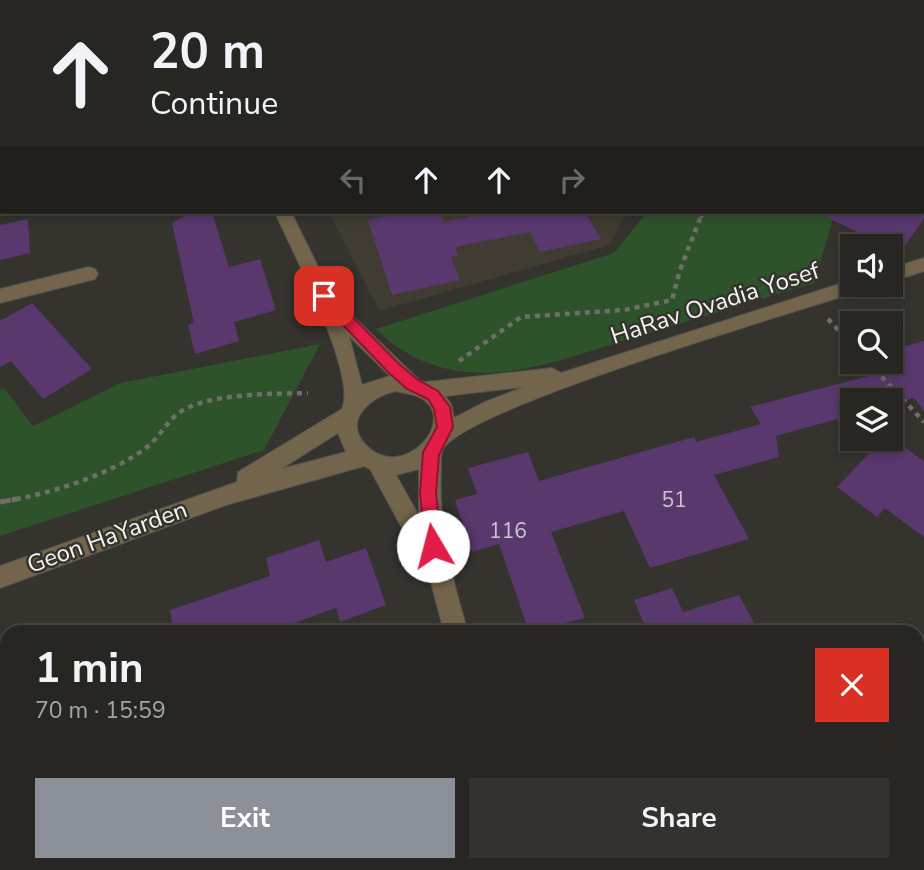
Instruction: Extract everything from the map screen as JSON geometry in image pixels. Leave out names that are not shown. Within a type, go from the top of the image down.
[{"type":"street","points":[[283,214],[324,296],[347,363],[352,409],[349,438],[371,460],[438,570]]},
{"type":"street","points":[[903,271],[924,264]]},
{"type":"street","points":[[0,296],[89,274]]},
{"type":"street","name":"HaRav Ovadia Yosef","points":[[437,443],[492,408],[588,371],[840,290]]},
{"type":"street","points":[[324,296],[366,342],[438,400],[444,413],[437,443],[429,522],[438,570],[454,625]]},
{"type":"street","name":"HaRav Ovadia Yosef","points":[[420,387],[588,371]]},
{"type":"street","points":[[352,409],[366,393],[381,386],[420,387]]},
{"type":"street","name":"Geon HaYarden","points":[[214,498],[352,409]]},
{"type":"street","points":[[371,460],[407,465],[437,443]]},
{"type":"street","name":"Geon HaYarden","points":[[0,577],[214,498],[289,475],[371,460]]},
{"type":"path","points":[[449,367],[521,317],[624,310],[672,300],[680,270],[702,214]]},
{"type":"path","points":[[810,300],[840,332]]},
{"type":"path","points":[[879,374],[924,422]]},
{"type":"path","points":[[0,502],[18,500],[97,471],[145,448],[183,409],[268,393],[308,393]]},
{"type":"shaded area","points":[[330,214],[626,214],[609,245],[379,311]]},
{"type":"green space","points":[[645,214],[834,214],[814,283],[549,363],[504,372],[481,373],[447,369],[414,357],[394,345],[376,329],[614,253]]},
{"type":"green space","points":[[320,344],[264,450],[0,536],[0,390],[4,388],[33,426],[121,383]]},
{"type":"building","points":[[188,214],[213,214],[229,267],[260,259],[276,310],[234,322],[239,341],[195,354],[188,325],[194,323],[172,223]]},
{"type":"building","points":[[396,214],[441,214],[444,222],[485,214],[586,214],[601,239],[540,252],[530,232],[455,247],[458,256],[451,257],[460,280],[392,295],[368,220]]},
{"type":"building","points":[[819,214],[924,214],[903,249],[903,234],[862,234]]},
{"type":"building","points":[[28,219],[30,253],[0,260],[0,225]]},
{"type":"building","points":[[32,303],[92,369],[43,399],[11,361],[0,367],[0,321]]},
{"type":"building","points":[[924,341],[924,411],[914,398],[903,401],[903,388],[840,388],[840,418],[776,436],[779,457],[714,475],[749,539],[650,568],[624,511],[551,532],[585,618],[557,625],[527,625],[499,544],[472,552],[455,500],[477,494],[468,468],[528,452],[539,481],[694,437],[696,442],[761,424],[750,407],[877,374],[903,374],[903,347]]},
{"type":"building","points":[[903,446],[924,461],[924,537],[885,508],[877,517],[837,487],[872,451],[903,451]]},
{"type":"building","points":[[319,540],[326,562],[366,548],[386,605],[340,622],[336,608],[289,625],[173,625],[170,610],[270,576],[266,558]]},
{"type":"building","points":[[672,588],[683,612],[739,595],[755,625],[639,625],[644,624],[634,600]]},
{"type":"route","points":[[324,296],[393,368],[412,384],[427,390],[442,407],[446,420],[444,435],[431,452],[428,493],[433,546]]}]
